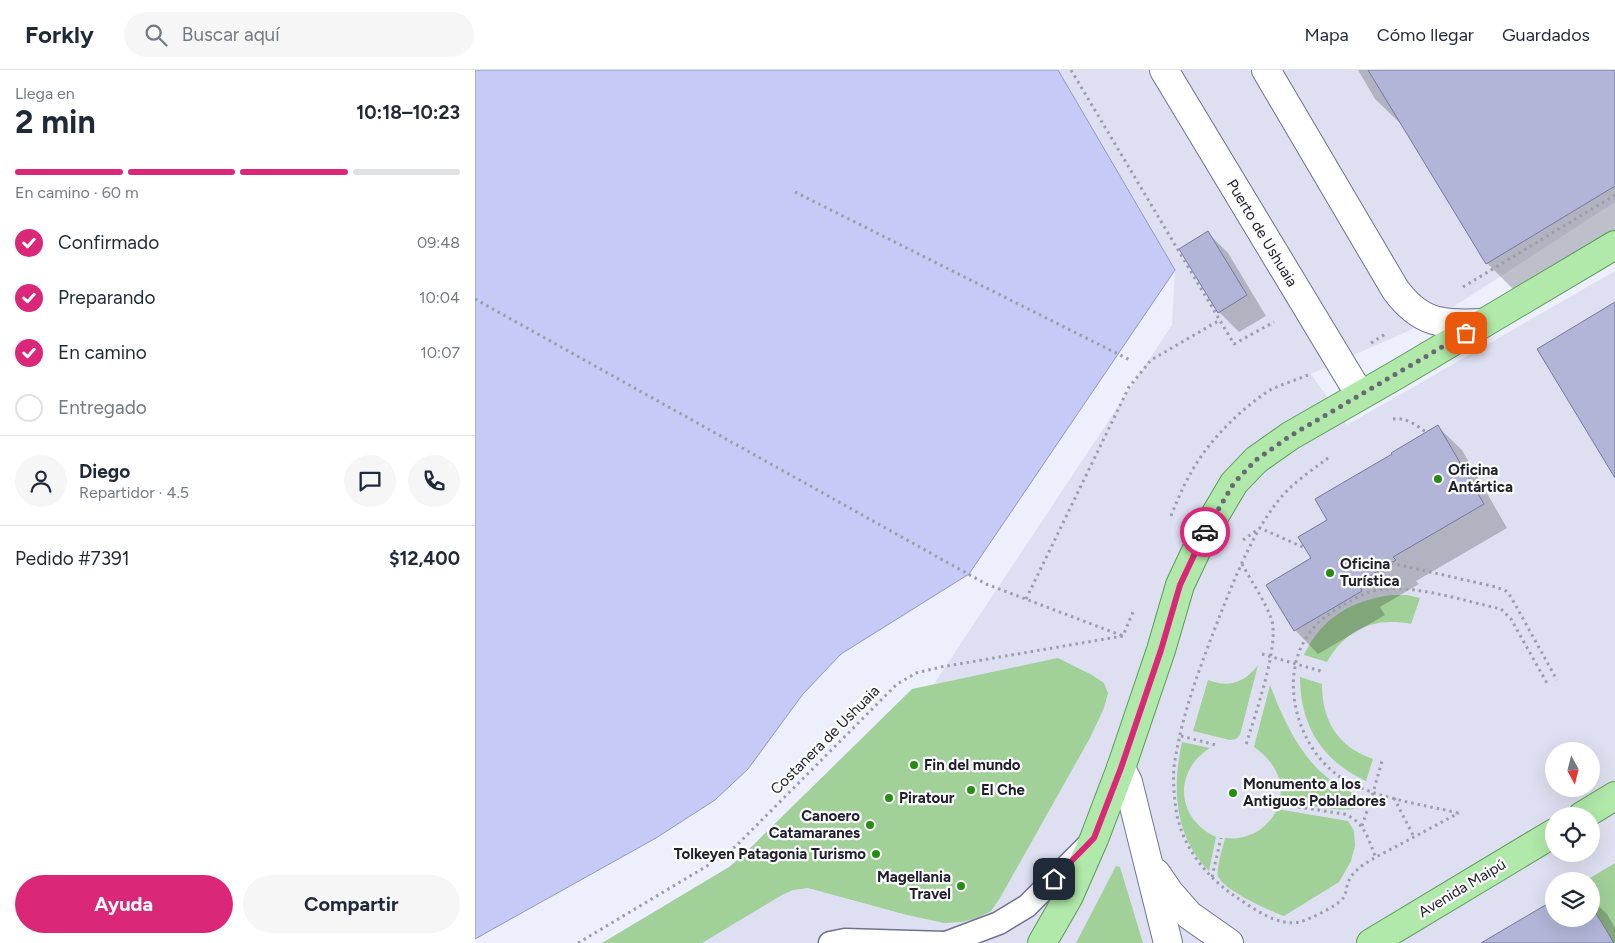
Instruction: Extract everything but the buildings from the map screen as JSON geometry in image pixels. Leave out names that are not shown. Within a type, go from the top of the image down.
[{"type":"main road","points":[[1042,943],[1069,896],[1121,768],[1161,650],[1180,585],[1205,532],[1234,483],[1256,460],[1290,436],[1615,244]]},
{"type":"main road","points":[[1597,807],[1615,796]]},
{"type":"main road","name":"Avenida Maipú","points":[[1371,943],[1545,838]]},
{"type":"street","name":"Puerto de Ushuaia","points":[[1164,70],[1360,395]]},
{"type":"street","points":[[1266,70],[1405,304],[1419,314],[1433,320],[1455,324],[1483,323]]},
{"type":"street","points":[[1121,768],[1129,782],[1168,943]]},
{"type":"street","points":[[1149,864],[1169,892],[1189,915],[1229,943]]},
{"type":"lane","points":[[830,943],[845,940],[945,943],[999,923],[1027,906],[1094,838]]},
{"type":"path","points":[[1071,70],[1234,344],[1305,304]]},
{"type":"path","points":[[795,192],[1132,361]]},
{"type":"path","points":[[475,299],[986,584],[1161,650]]},
{"type":"path","points":[[1026,599],[1129,387],[1151,360],[1220,320]]},
{"type":"path","points":[[1389,420],[1399,418],[1409,420],[1426,432]]},
{"type":"path","points":[[1329,458],[1306,474],[1278,500],[1260,528],[1242,564],[1208,646],[1194,687],[1175,761],[1176,810],[1182,833],[1191,852],[1212,877],[1243,902],[1273,919],[1300,922],[1315,916],[1342,900],[1349,878],[1360,868],[1459,813],[1373,793],[1353,785],[1335,774],[1319,758],[1306,737],[1297,716],[1294,696],[1293,677],[1295,663],[1303,643],[1316,625],[1333,611],[1357,597],[1375,590],[1413,589],[1501,609],[1511,619],[1548,685]]},
{"type":"path","points":[[1236,545],[1260,528]]},
{"type":"path","points":[[1260,528],[1305,548]]},
{"type":"path","points":[[1242,564],[1271,618],[1274,629],[1271,657],[1246,745]]},
{"type":"path","points":[[1391,564],[1496,587],[1505,592],[1511,597],[1557,680]]},
{"type":"path","name":"Costanera de Ushuaia","points":[[578,943],[717,860],[736,846],[897,684],[916,674],[941,667],[1123,636]]},
{"type":"path","points":[[1262,654],[1324,672]]},
{"type":"path","points":[[1181,736],[1216,745]]},
{"type":"path","points":[[1362,826],[1382,761]]},
{"type":"path","points":[[1393,798],[1414,837]]},
{"type":"path","points":[[1279,804],[1344,814],[1354,818],[1362,826],[1376,858]]},
{"type":"path","points":[[1212,877],[1221,838]]},
{"type":"shaded area","points":[[1058,70],[1615,70],[1615,202],[1433,320],[1311,374],[1347,425],[1615,271],[1615,943],[676,943],[826,847],[1172,325],[1175,270]]},
{"type":"green space","points":[[1392,595],[1407,595],[1420,598],[1411,624],[1385,622],[1362,628],[1343,641],[1327,662],[1304,655],[1320,630],[1340,613],[1364,601]]},
{"type":"green space","points":[[1058,658],[1104,683],[1108,693],[1104,708],[1090,738],[991,911],[977,918],[962,922],[944,923],[808,888],[793,890],[782,895],[702,943],[602,943],[729,867],[912,689]]},
{"type":"green space","points":[[1258,665],[1240,735],[1236,739],[1230,740],[1193,731],[1208,680],[1223,684],[1236,682],[1242,680]]},
{"type":"green space","points":[[1300,677],[1322,684],[1325,710],[1334,731],[1350,747],[1373,759],[1366,781],[1337,763],[1317,740],[1309,726],[1304,711]]},
{"type":"green space","points":[[1270,685],[1289,728],[1306,755],[1327,777],[1364,798],[1362,805],[1347,810],[1310,806],[1280,800],[1280,784],[1275,770],[1266,757],[1254,747]]},
{"type":"green space","points":[[1182,742],[1210,748],[1198,758],[1190,769],[1185,782],[1184,794],[1187,807],[1193,819],[1203,829],[1216,837],[1209,871],[1197,857],[1182,827],[1177,794],[1177,777]]},
{"type":"green space","points":[[1277,809],[1348,821],[1354,831],[1355,846],[1351,861],[1339,882],[1284,916],[1258,905],[1237,893],[1222,882],[1218,876],[1225,838],[1241,838],[1256,832],[1268,822]]},
{"type":"green space","points":[[1615,863],[1615,943],[1481,943],[1545,905],[1545,927],[1600,927],[1600,872]]},
{"type":"green space","points":[[1116,866],[1120,867],[1143,943],[1076,943]]},
{"type":"water","points":[[475,70],[1058,70],[1175,270],[969,574],[841,654],[803,694],[748,769],[715,800],[656,838],[475,939]]},
{"type":"way so far","points":[[1205,532],[1234,483],[1256,460],[1290,436],[1466,333]]},
{"type":"place","name":"Oficina Antártica","points":[[1438,479]]},
{"type":"place","name":"Oficina Turística","points":[[1330,573]]},
{"type":"place","name":"Fin del mundo","points":[[914,765]]},
{"type":"place","name":"El Che","points":[[971,790]]},
{"type":"place","name":"Monumento a los Antiguos Pobladores","points":[[1233,793]]},
{"type":"place","name":"Piratour","points":[[889,798]]},
{"type":"place","name":"Canoero Catamaranes","points":[[870,825]]},
{"type":"place","name":"Tolkeyen Patagonia Turismo","points":[[876,854]]},
{"type":"place","name":"Magellania Travel","points":[[961,886]]},
{"type":"route","points":[[1054,879],[1094,838],[1121,768],[1161,650],[1180,585],[1205,532]]}]
